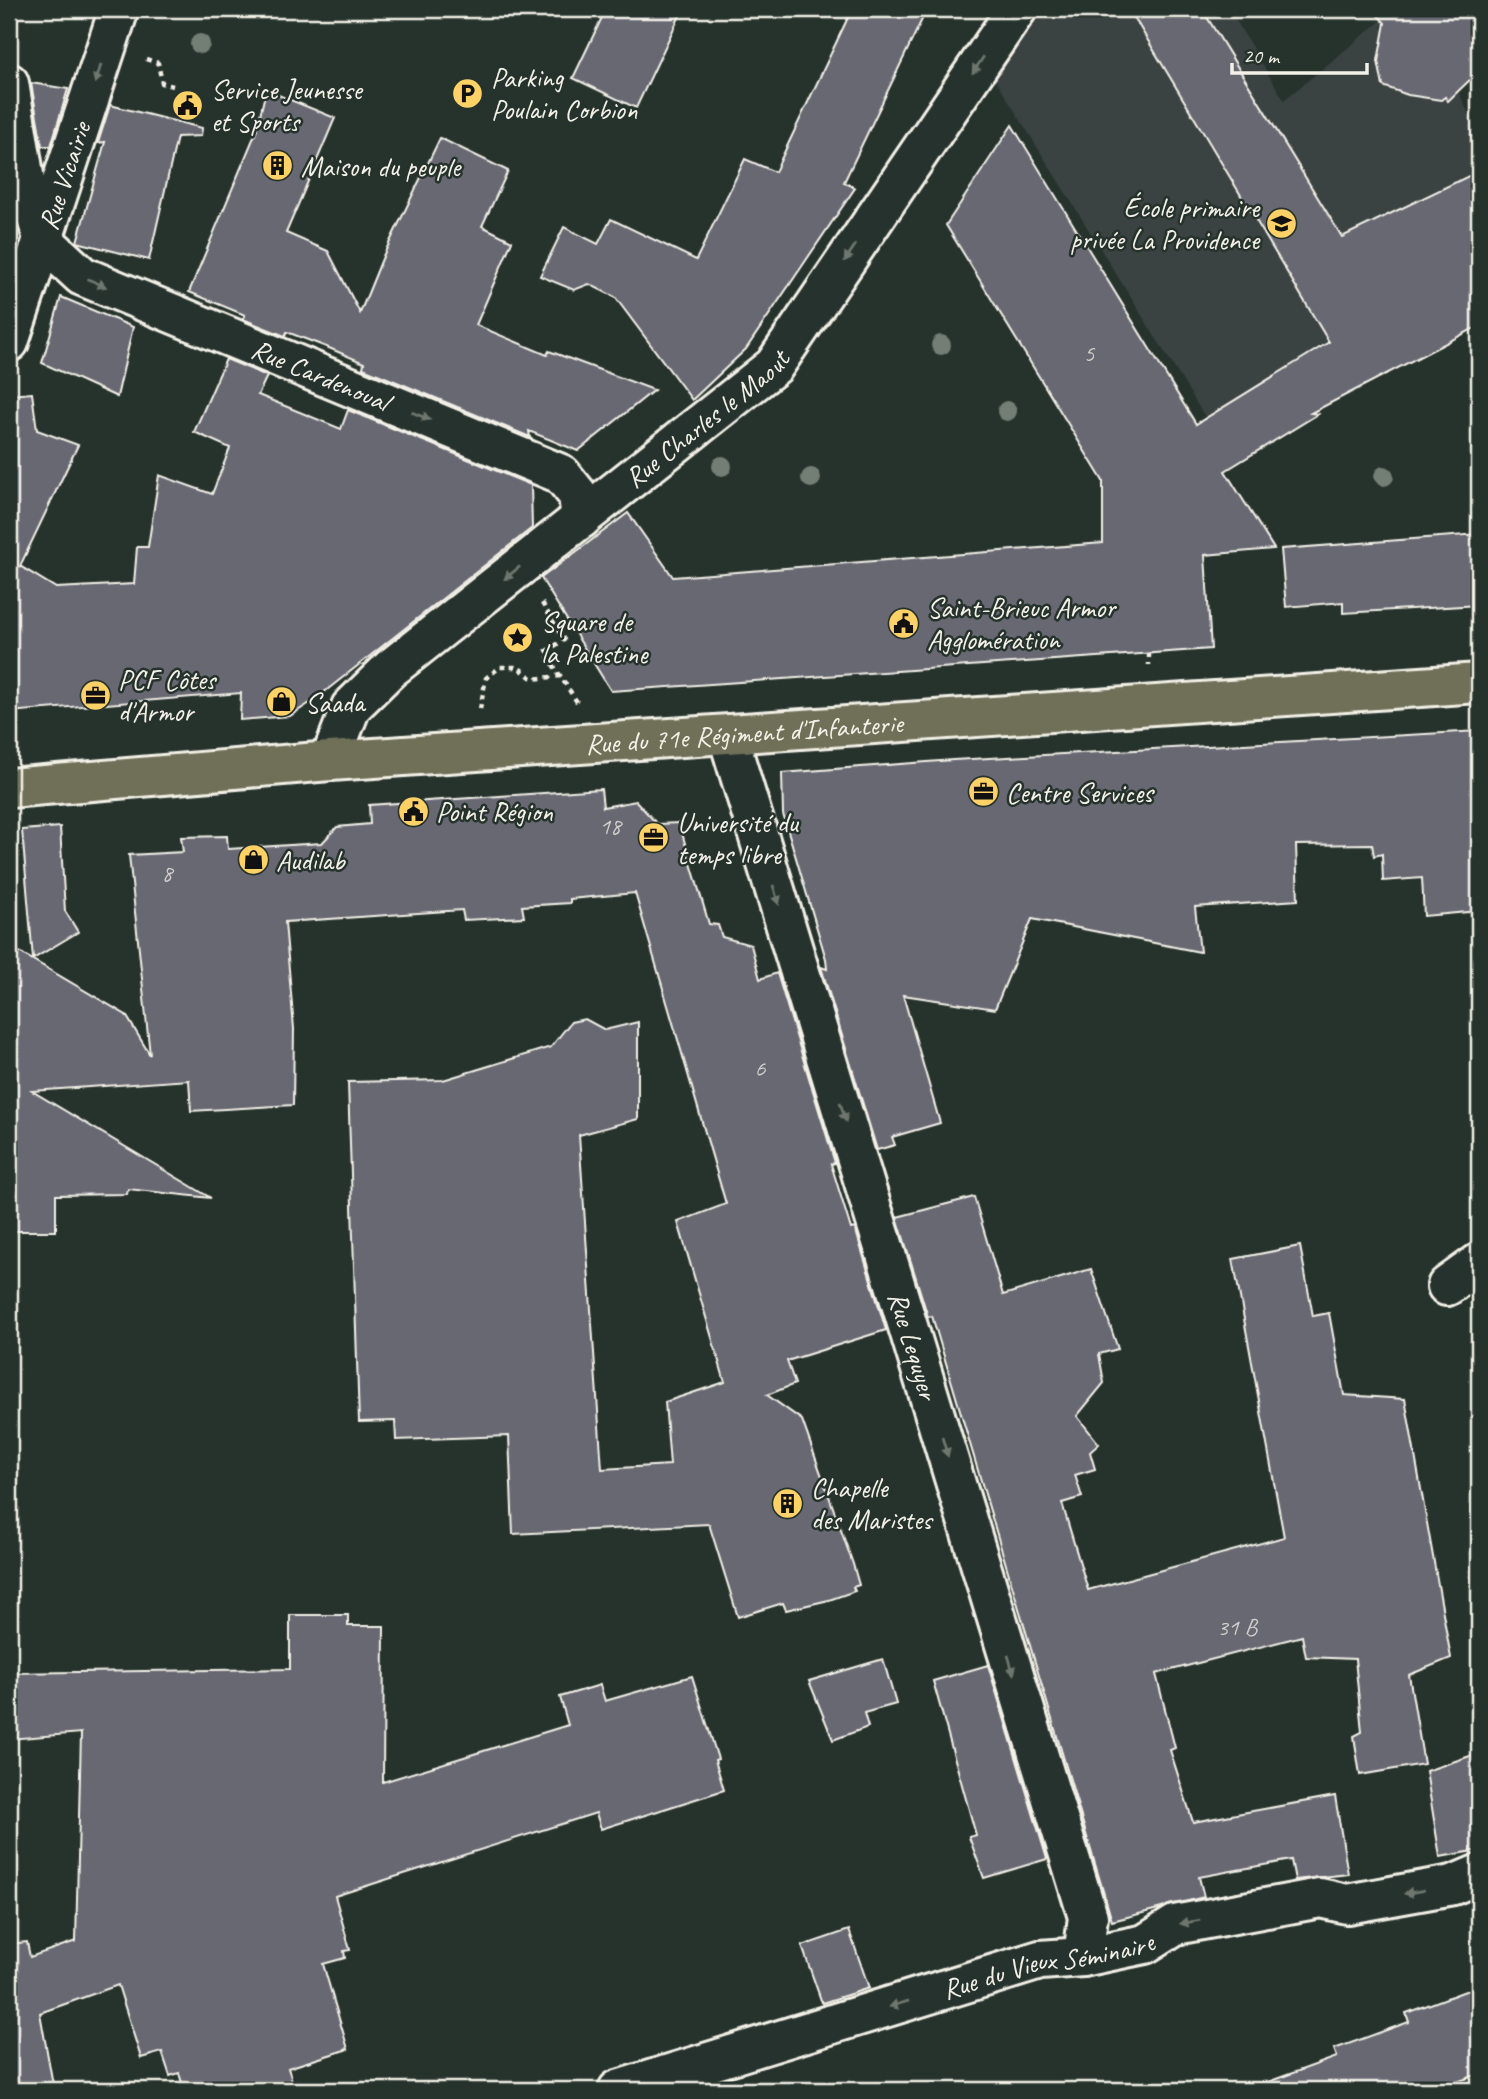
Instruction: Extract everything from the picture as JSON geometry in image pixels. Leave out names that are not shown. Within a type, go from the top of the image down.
[{"type":"main road","name":"Rue du 71e Régiment d'Infanterie","points":[[9,788],[330,761],[1479,683]]},
{"type":"street","name":"Rue Vicairie","points":[[9,342],[119,9]]},
{"type":"street","name":"Rue Charles le Maout","points":[[330,761],[351,707],[390,669],[520,566],[579,531],[651,478],[774,366],[951,126],[1017,9]]},
{"type":"street","points":[[9,83],[25,181],[44,241]]},
{"type":"street","name":"Rue Cardenoual","points":[[44,241],[82,276],[561,474],[578,495],[579,531]]},
{"type":"street","name":"Rue Lequyer","points":[[728,736],[1088,1917],[1083,1957]]},
{"type":"street","points":[[1447,1286],[1479,1263]]},
{"type":"street","name":"Rue du Vieux Séminaire","points":[[618,2090],[1040,1960],[1083,1957],[1145,1944],[1175,1925],[1320,1898],[1347,1904],[1453,1885],[1479,1874]]},
{"type":"path","points":[[162,83],[173,86]]},
{"type":"path","points":[[520,566],[564,640],[545,652],[583,714]]},
{"type":"path","points":[[480,721],[485,678],[500,667],[518,667],[533,680],[561,676]]},
{"type":"shaded area","name":"École primaire privée La Providence","points":[[1042,9],[1229,9],[1284,100],[1382,20],[1385,23],[1381,27],[1383,30],[1380,50],[1419,97],[1445,97],[1448,100],[1456,87],[1479,135],[1479,312],[1350,380],[1228,454],[995,79]]},
{"type":"building","points":[[606,9],[683,9],[636,108],[573,78]]},
{"type":"building","points":[[852,9],[927,9],[844,182],[855,188],[746,349],[692,400],[615,297],[589,284],[574,290],[540,276],[564,227],[598,244],[611,219],[696,260],[745,159],[775,172]]},
{"type":"building","points":[[1129,9],[1202,9],[1342,237],[1479,171],[1479,326],[1311,413],[1318,414],[1225,471],[1274,549],[1205,555],[1211,649],[611,691],[541,578],[628,513],[673,577],[1103,543],[1103,481],[946,225],[1012,125],[1196,424],[1329,342]]},
{"type":"building","points":[[1372,9],[1479,9],[1479,71],[1448,101],[1445,97],[1441,100],[1408,95],[1383,86],[1378,61],[1385,23]]},
{"type":"building","points":[[31,83],[68,89],[51,146],[42,146]]},
{"type":"building","points":[[266,90],[335,118],[286,233],[328,251],[360,313],[384,254],[440,138],[508,171],[482,226],[512,241],[476,325],[547,355],[549,351],[654,390],[578,451],[529,431],[530,437],[363,368],[364,363],[329,348],[287,332],[285,336],[243,319],[245,315],[189,292],[256,132]]},
{"type":"building","points":[[110,105],[202,128],[201,136],[177,137],[149,260],[77,242],[105,142],[98,143]]},
{"type":"building","points":[[61,297],[133,327],[117,397],[42,363]]},
{"type":"building","points":[[226,359],[267,376],[258,395],[341,429],[348,410],[531,485],[532,528],[313,701],[290,716],[240,720],[241,693],[9,712],[9,395],[32,393],[37,430],[78,445],[20,566],[56,588],[134,584],[137,547],[148,547],[159,475],[212,494],[230,448],[194,432]]},
{"type":"building","points":[[1479,534],[1479,605],[1343,613],[1343,602],[1286,607],[1281,549]]},
{"type":"building","points":[[1479,731],[1479,911],[1424,916],[1422,878],[1383,881],[1382,854],[1374,856],[1372,844],[1296,845],[1298,900],[1195,907],[1200,952],[1032,919],[995,1009],[903,995],[940,1123],[892,1137],[895,1145],[877,1150],[821,967],[827,969],[826,959],[783,814],[782,773],[953,760]]},
{"type":"building","points":[[601,789],[603,807],[636,801],[657,824],[679,823],[709,924],[718,925],[722,937],[751,945],[760,979],[777,973],[835,1163],[831,1164],[851,1229],[855,1228],[886,1330],[787,1361],[795,1384],[767,1395],[802,1420],[853,1564],[859,1585],[853,1587],[855,1591],[829,1600],[786,1610],[783,1603],[738,1617],[709,1524],[513,1534],[509,1436],[396,1440],[395,1421],[359,1422],[348,1082],[443,1080],[551,1047],[571,1022],[585,1019],[605,1030],[638,1022],[638,1119],[579,1135],[602,1469],[670,1465],[665,1402],[725,1382],[678,1222],[726,1204],[635,893],[570,899],[570,903],[522,906],[524,917],[464,920],[462,910],[285,922],[294,1029],[293,1105],[191,1111],[189,1080],[32,1091],[211,1198],[128,1189],[127,1194],[56,1195],[56,1231],[9,1231],[9,946],[126,1015],[150,1055],[129,855],[183,852],[181,837],[227,836],[228,849],[322,843],[337,827],[370,824],[369,805]]},
{"type":"building","points":[[60,827],[65,911],[78,932],[33,959],[22,830]]},
{"type":"building","points":[[974,1197],[1003,1295],[1091,1269],[1118,1349],[1099,1354],[1104,1383],[1077,1416],[1099,1444],[1090,1452],[1095,1469],[1075,1475],[1082,1497],[1062,1503],[1088,1590],[1284,1537],[1233,1259],[1300,1246],[1313,1316],[1329,1313],[1344,1395],[1405,1399],[1451,1658],[1409,1675],[1424,1764],[1360,1775],[1354,1736],[1362,1732],[1355,1659],[1306,1657],[1302,1636],[1156,1674],[1175,1748],[1170,1750],[1193,1822],[1335,1796],[1348,1874],[1295,1880],[1291,1860],[1199,1877],[1204,1897],[1112,1921],[932,1316],[928,1317],[897,1217]]},
{"type":"building","points":[[290,1615],[348,1615],[348,1626],[384,1626],[383,1782],[568,1725],[560,1697],[600,1685],[605,1701],[692,1676],[718,1759],[715,1760],[724,1790],[601,1829],[596,1813],[335,1896],[350,1950],[344,1951],[345,1958],[323,1964],[348,2049],[288,2068],[295,2090],[184,2090],[179,2073],[170,2076],[162,2052],[141,2058],[118,1985],[40,2013],[54,2090],[9,2090],[9,1944],[27,1942],[30,1957],[76,1941],[81,1733],[9,1739],[9,1673],[290,1669]]},
{"type":"building","points":[[883,1659],[896,1704],[864,1713],[868,1727],[833,1740],[809,1681]]},
{"type":"building","points":[[988,1665],[1047,1859],[984,1878],[969,1837],[976,1835],[933,1681]]},
{"type":"building","points":[[1479,1753],[1479,1850],[1440,1857],[1426,1771]]},
{"type":"building","points":[[849,1930],[869,1988],[822,2003],[802,1946]]},
{"type":"building","points":[[1479,1986],[1479,2074],[1435,2090],[1258,2090],[1257,2086],[1337,2057],[1334,2049],[1409,2022],[1406,2013]]},
{"type":"place","name":"Parking Poulain Corbion","points":[[468,93]]},
{"type":"place","name":"Service Jeunesse et Sports","points":[[188,105]]},
{"type":"place","name":"Maison du peuple","points":[[278,166]]},
{"type":"place","name":"École primaire privée La Providence","points":[[1282,223]]},
{"type":"place","name":"Saint-Brieuc Armor Agglomération","points":[[904,623]]},
{"type":"place","name":"Square de la Palestine","points":[[518,637]]},
{"type":"place","name":"PCF Côtes d'Armor","points":[[95,695]]},
{"type":"place","name":"Saada","points":[[282,702]]},
{"type":"place","name":"Centre Services","points":[[983,792]]},
{"type":"place","name":"Point Région","points":[[413,811]]},
{"type":"place","name":"Université du temps libre","points":[[654,838]]},
{"type":"place","name":"Audilab","points":[[253,860]]},
{"type":"place","name":"Chapelle des Maristes","points":[[788,1503]]}]
